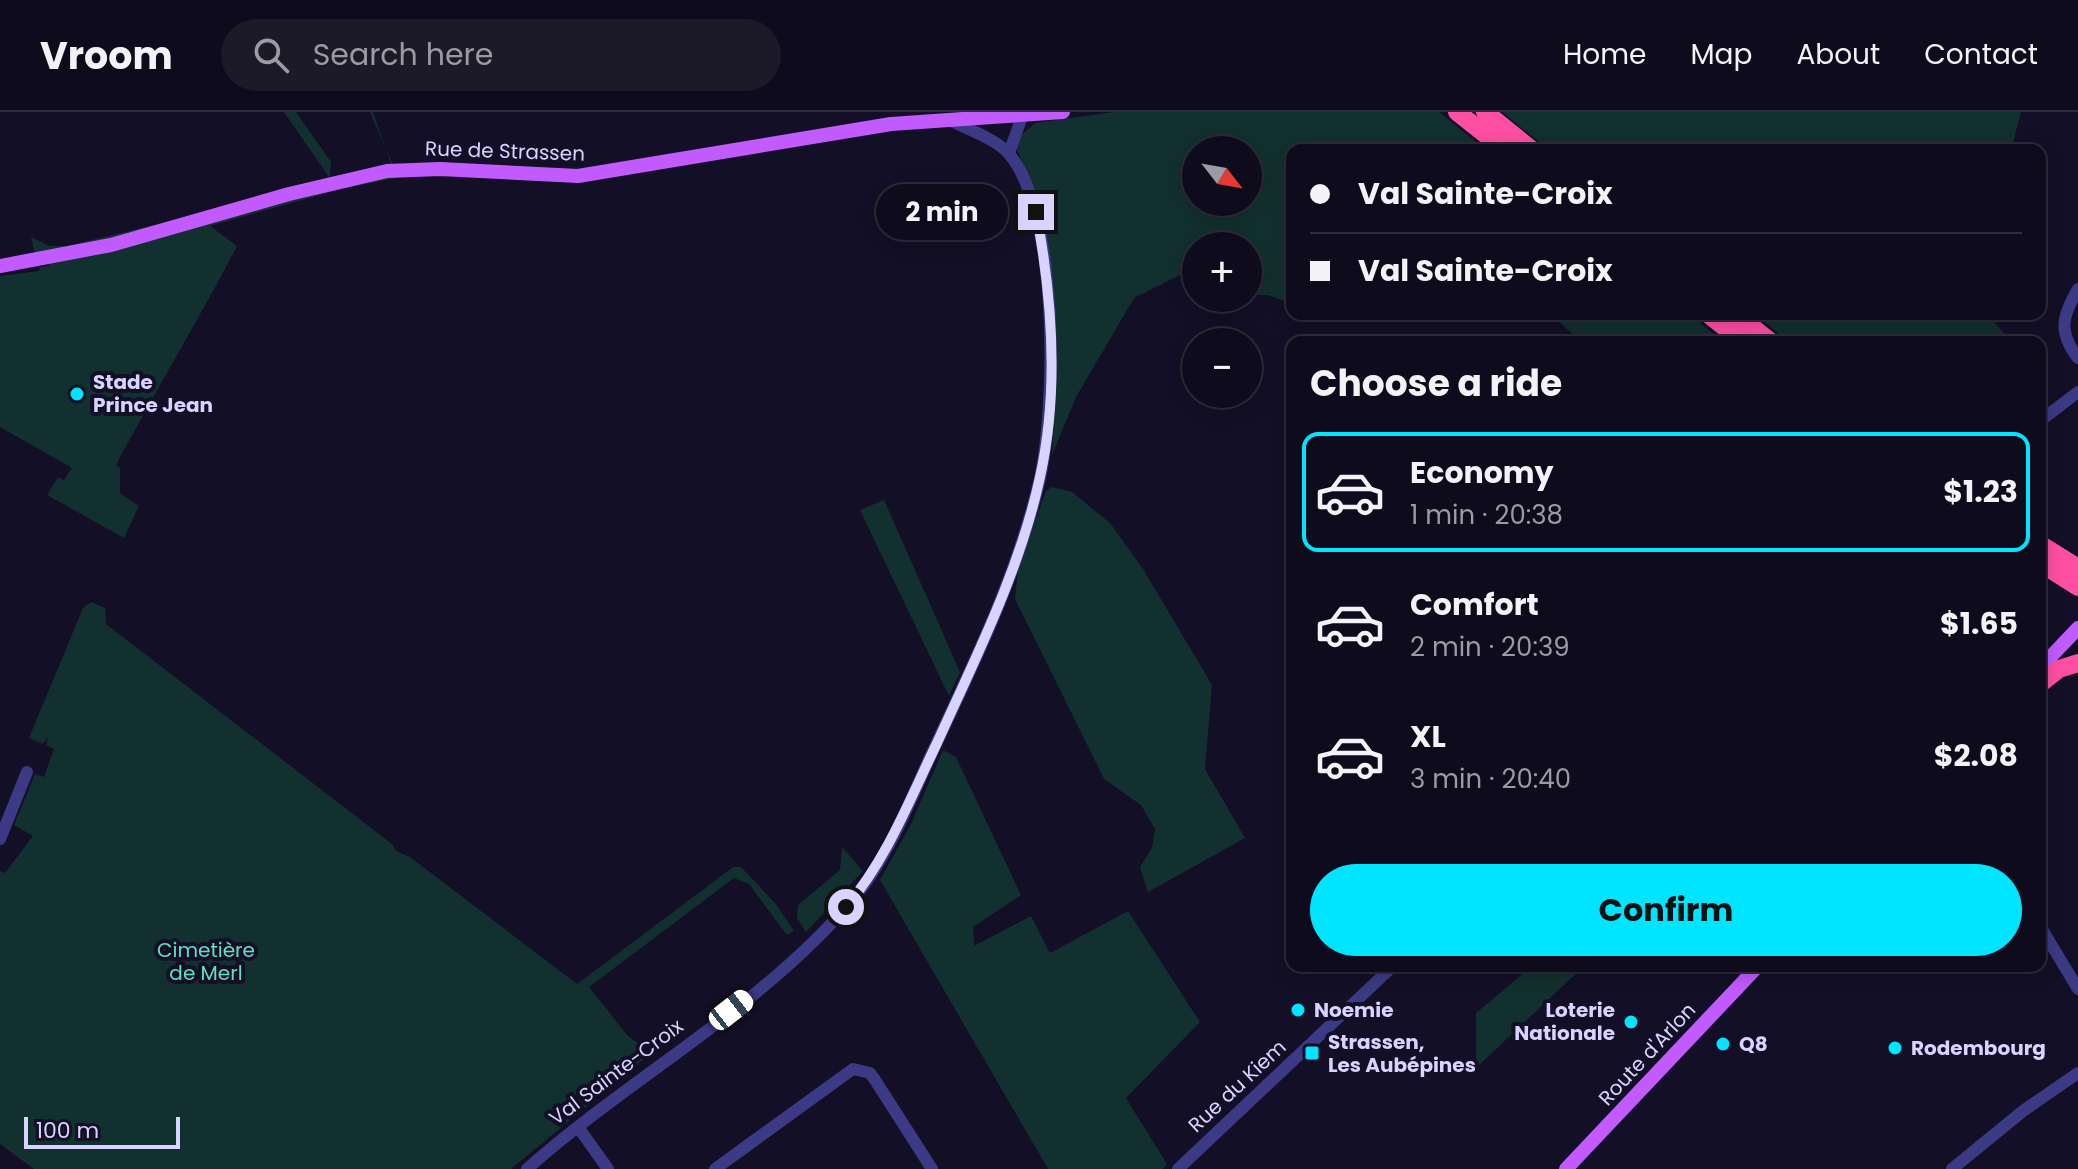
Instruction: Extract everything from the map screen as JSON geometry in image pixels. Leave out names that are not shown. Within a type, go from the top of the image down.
[{"type":"highway","points":[[1457,112],[1497,144]]},
{"type":"highway","points":[[1485,112],[1525,144]]},
{"type":"highway","points":[[1716,320],[1736,336]]},
{"type":"highway","points":[[1744,320],[1764,336]]},
{"type":"highway","points":[[2046,550],[2070,573],[2078,589]]},
{"type":"highway","points":[[2046,565],[2070,573]]},
{"type":"highway","points":[[2046,679],[2059,669],[2078,663]]},
{"type":"main road","name":"Rue de Strassen","points":[[0,266],[111,245],[289,194],[387,171],[440,169],[578,176],[946,118],[1063,112]]},
{"type":"main road","points":[[2046,662],[2078,628]]},
{"type":"main road","name":"Route d'Arlon","points":[[1566,1169],[1752,972]]},
{"type":"street","points":[[946,118],[1009,153],[1023,114]]},
{"type":"street","name":"Val Sainte-Croix","points":[[527,1169],[798,958],[856,895],[897,829],[985,637],[1018,551],[1040,477],[1050,366],[1046,278],[1036,212],[1009,153]]},
{"type":"street","points":[[2078,289],[2063,318],[2063,333],[2078,358]]},
{"type":"street","points":[[2046,416],[2078,392]]},
{"type":"street","points":[[0,839],[27,772]]},
{"type":"street","points":[[2046,936],[2078,989]]},
{"type":"street","name":"Rue du Kiem","points":[[1178,1169],[1387,972]]},
{"type":"street","points":[[715,1169],[843,1074],[860,1069],[875,1080],[932,1169]]},
{"type":"street","points":[[1952,1169],[2023,1111],[2078,1073]]},
{"type":"street","points":[[578,1127],[608,1169]]},
{"type":"green space","points":[[284,112],[296,112],[331,162],[330,177],[392,165],[396,178],[345,188],[210,226],[237,246],[116,465],[120,468],[120,493],[139,506],[124,538],[47,495],[58,477],[64,480],[72,468],[0,427],[0,276],[39,271],[40,267],[49,266],[47,252],[35,254],[31,237],[49,246],[67,246],[191,216],[329,177]]},
{"type":"green space","points":[[370,112],[373,112],[385,147]]},
{"type":"green space","points":[[1114,112],[1439,112],[1479,144],[1286,144],[1286,302],[1262,295],[1262,232],[1182,232],[1182,276],[1134,298],[1076,397],[1052,455],[1057,357],[1053,276],[1038,199],[1017,150],[1019,137],[1035,123]]},
{"type":"green space","points":[[1502,112],[2021,112],[2013,144],[1542,144]]},
{"type":"green space","points":[[1557,320],[1696,320],[1716,336],[1575,336]]},
{"type":"green space","points":[[1762,320],[1992,320],[2007,336],[1782,336]]},
{"type":"green space","points":[[1052,487],[1072,492],[1110,523],[1143,569],[1212,685],[1205,769],[1245,838],[1148,892],[1140,867],[1152,847],[1155,829],[1141,805],[1104,779],[1015,599],[1018,570],[1046,491]]},
{"type":"green space","points":[[884,500],[960,672],[949,696],[860,510]]},
{"type":"green space","name":"Cimetière de Merl","points":[[91,602],[105,608],[106,624],[392,844],[396,851],[410,857],[577,984],[733,867],[741,867],[775,903],[794,931],[787,935],[749,884],[734,878],[589,987],[628,1036],[644,1047],[645,1058],[511,1169],[34,1169],[0,1144],[0,871],[5,873],[33,836],[14,825],[35,774],[44,777],[54,749],[46,745],[48,736],[43,744],[29,738],[83,608]]},
{"type":"green space","points":[[943,750],[956,757],[1021,895],[973,927],[974,946],[1031,916],[1050,953],[1128,911],[1200,1022],[1126,1098],[1167,1164],[1163,1169],[1048,1169],[880,880],[911,824]]},
{"type":"green space","points":[[842,847],[863,871],[806,932],[797,918],[798,905],[840,870]]},
{"type":"green space","points":[[1525,972],[1578,972],[1476,1068],[1476,1013]]},
{"type":"place","name":"Stade Prince Jean","points":[[77,394]]},
{"type":"place","name":"Noemie","points":[[1298,1010]]},
{"type":"place","name":"Loterie Nationale","points":[[1631,1022]]},
{"type":"place","name":"Q8","points":[[1723,1044]]},
{"type":"place","name":"Rodembourg","points":[[1895,1048]]},
{"type":"place","name":"Strassen, Les Aubépines","points":[[1312,1053]]},
{"type":"route","points":[[846,907],[875,869],[897,829],[985,637],[1032,507],[1045,440],[1050,366],[1046,278],[1036,212]]}]
